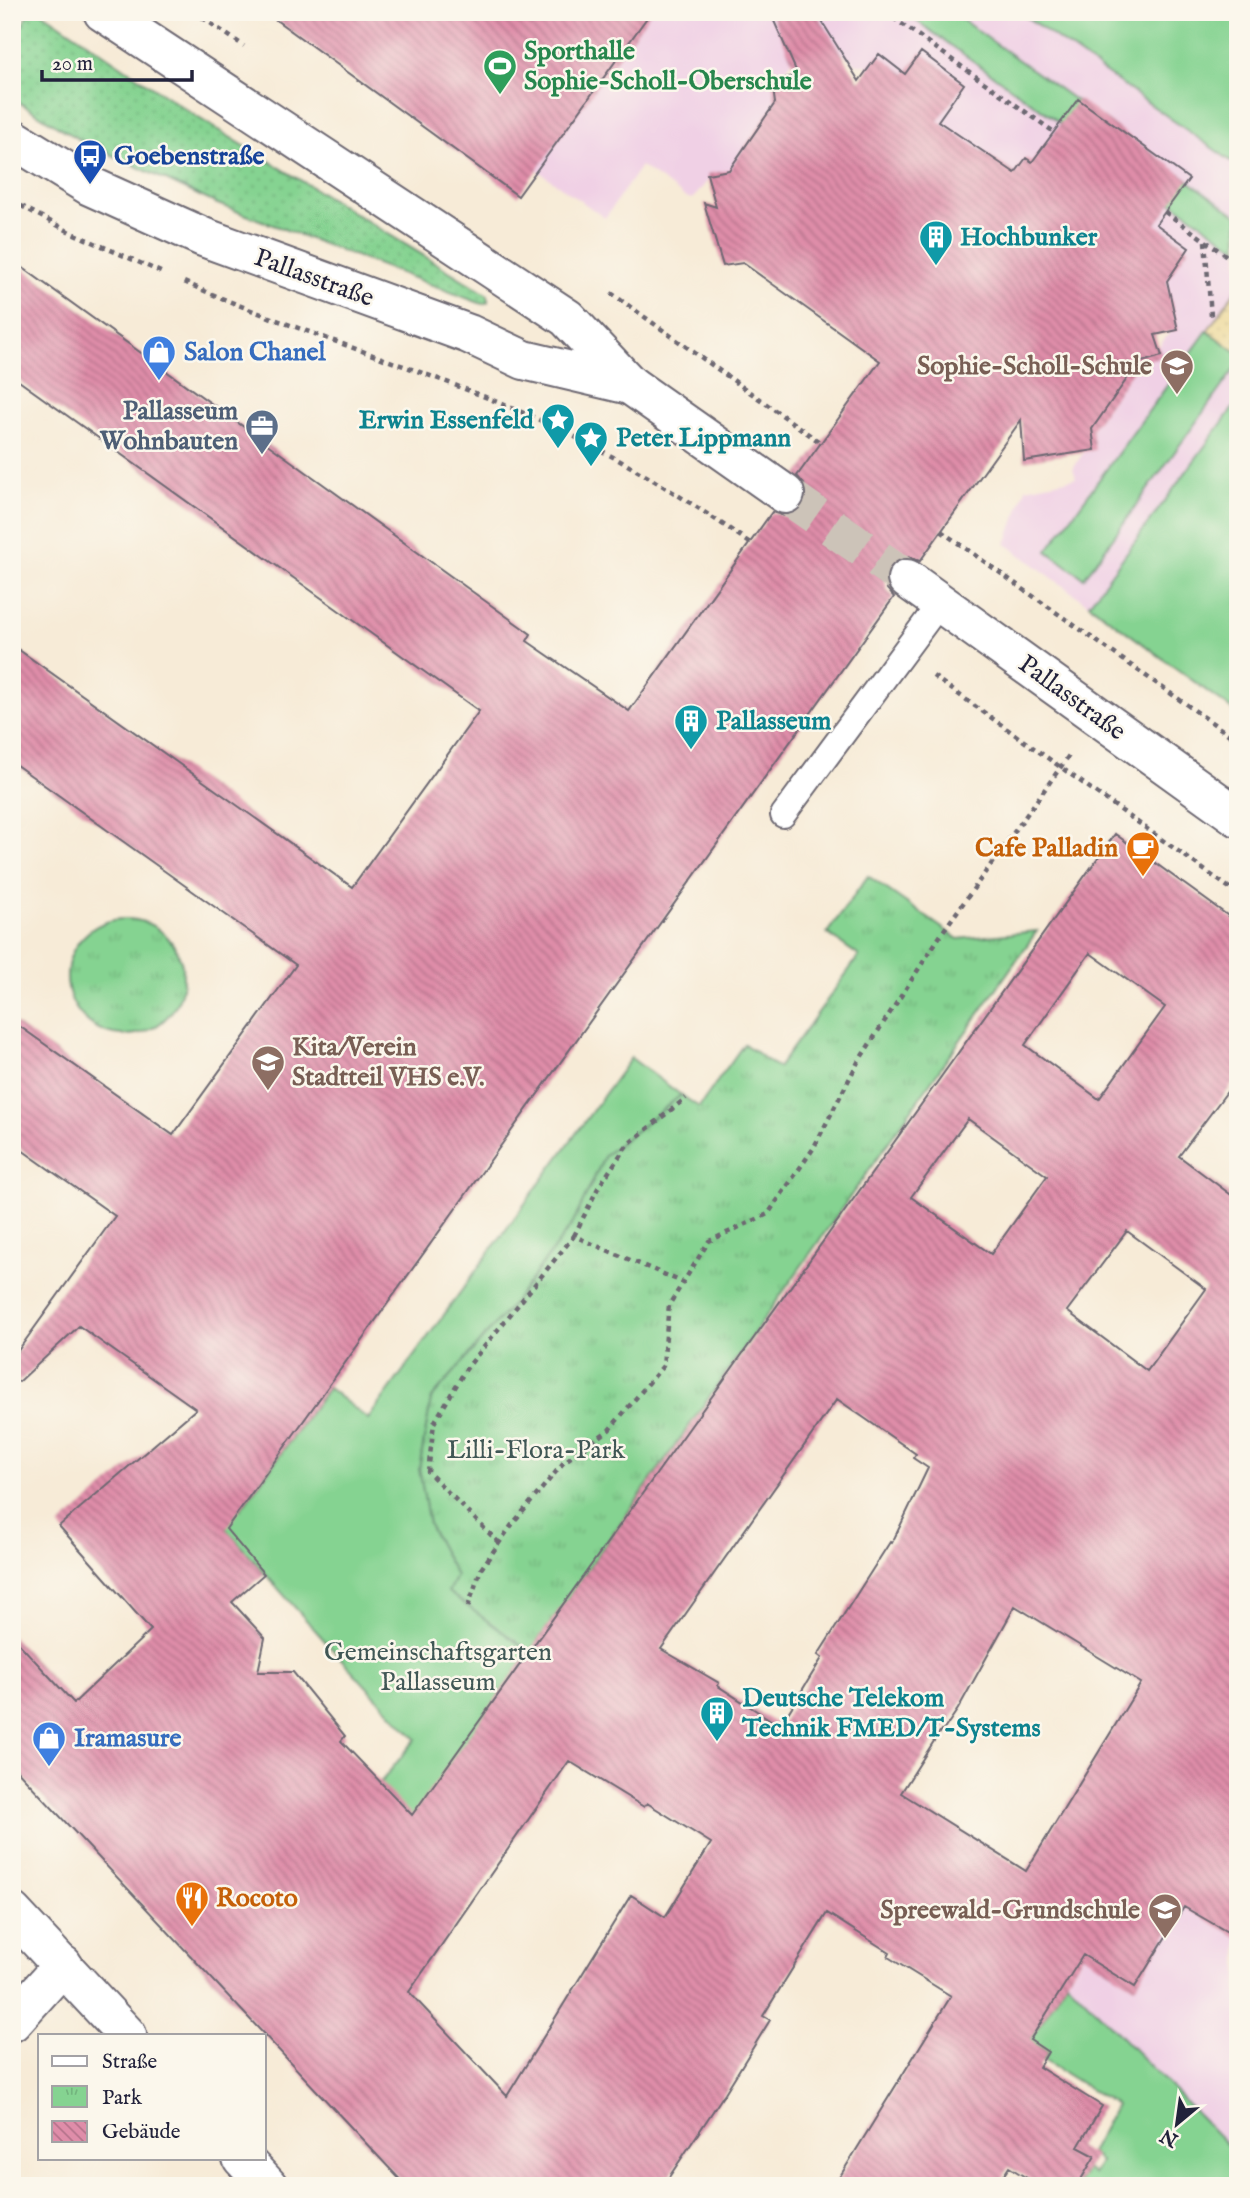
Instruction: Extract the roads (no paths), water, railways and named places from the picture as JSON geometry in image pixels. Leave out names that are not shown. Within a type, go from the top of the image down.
[{"type":"main road","name":"Pallasstraße","points":[[103,12],[567,318],[630,385],[785,494]]},
{"type":"main road","name":"Pallasstraße","points":[[12,138],[90,186],[203,237],[469,334],[524,360],[630,385]]},
{"type":"main road","name":"Pallasstraße","points":[[907,579],[1238,817]]},
{"type":"main road","points":[[12,1912],[126,2034]]},
{"type":"main road","points":[[12,2022],[62,1965]]},
{"type":"main road","points":[[244,2160],[268,2186]]},
{"type":"lane","points":[[783,815],[940,603]]},
{"type":"tunnel","points":[[785,494],[907,579]]},
{"type":"place","name":"Sporthalle Sophie-Scholl-Oberschule","points":[[500,96]]},
{"type":"place","name":"Goebenstraße","points":[[90,186]]},
{"type":"place","name":"Hochbunker","points":[[936,267]]},
{"type":"place","name":"Salon Chanel","points":[[159,382]]},
{"type":"place","name":"Sophie-Scholl-Schule","points":[[1177,396]]},
{"type":"place","name":"Erwin Essenfeld","points":[[558,450]]},
{"type":"place","name":"Pallasseum Wohnbauten","points":[[262,456]]},
{"type":"place","name":"Peter Lippmann","points":[[591,468]]},
{"type":"place","name":"Pallasseum","points":[[691,751]]},
{"type":"place","name":"Cafe Palladin","points":[[1143,878]]},
{"type":"place","name":"Kita/Verein Stadtteil VHS e.V.","points":[[268,1092]]},
{"type":"place","name":"Deutsche Telekom Technik FMED/T-Systems","points":[[717,1743]]},
{"type":"place","name":"Iramasure","points":[[49,1768]]},
{"type":"place","name":"Rocoto","points":[[192,1928]]},
{"type":"place","name":"Spreewald-Grundschule","points":[[1165,1940]]},
{"type":"park label","name":"Lilli-Flora-Park","points":[[536,1450]]},
{"type":"park label","name":"Gemeinschaftsgarten Pallasseum","points":[[438,1667]]}]
